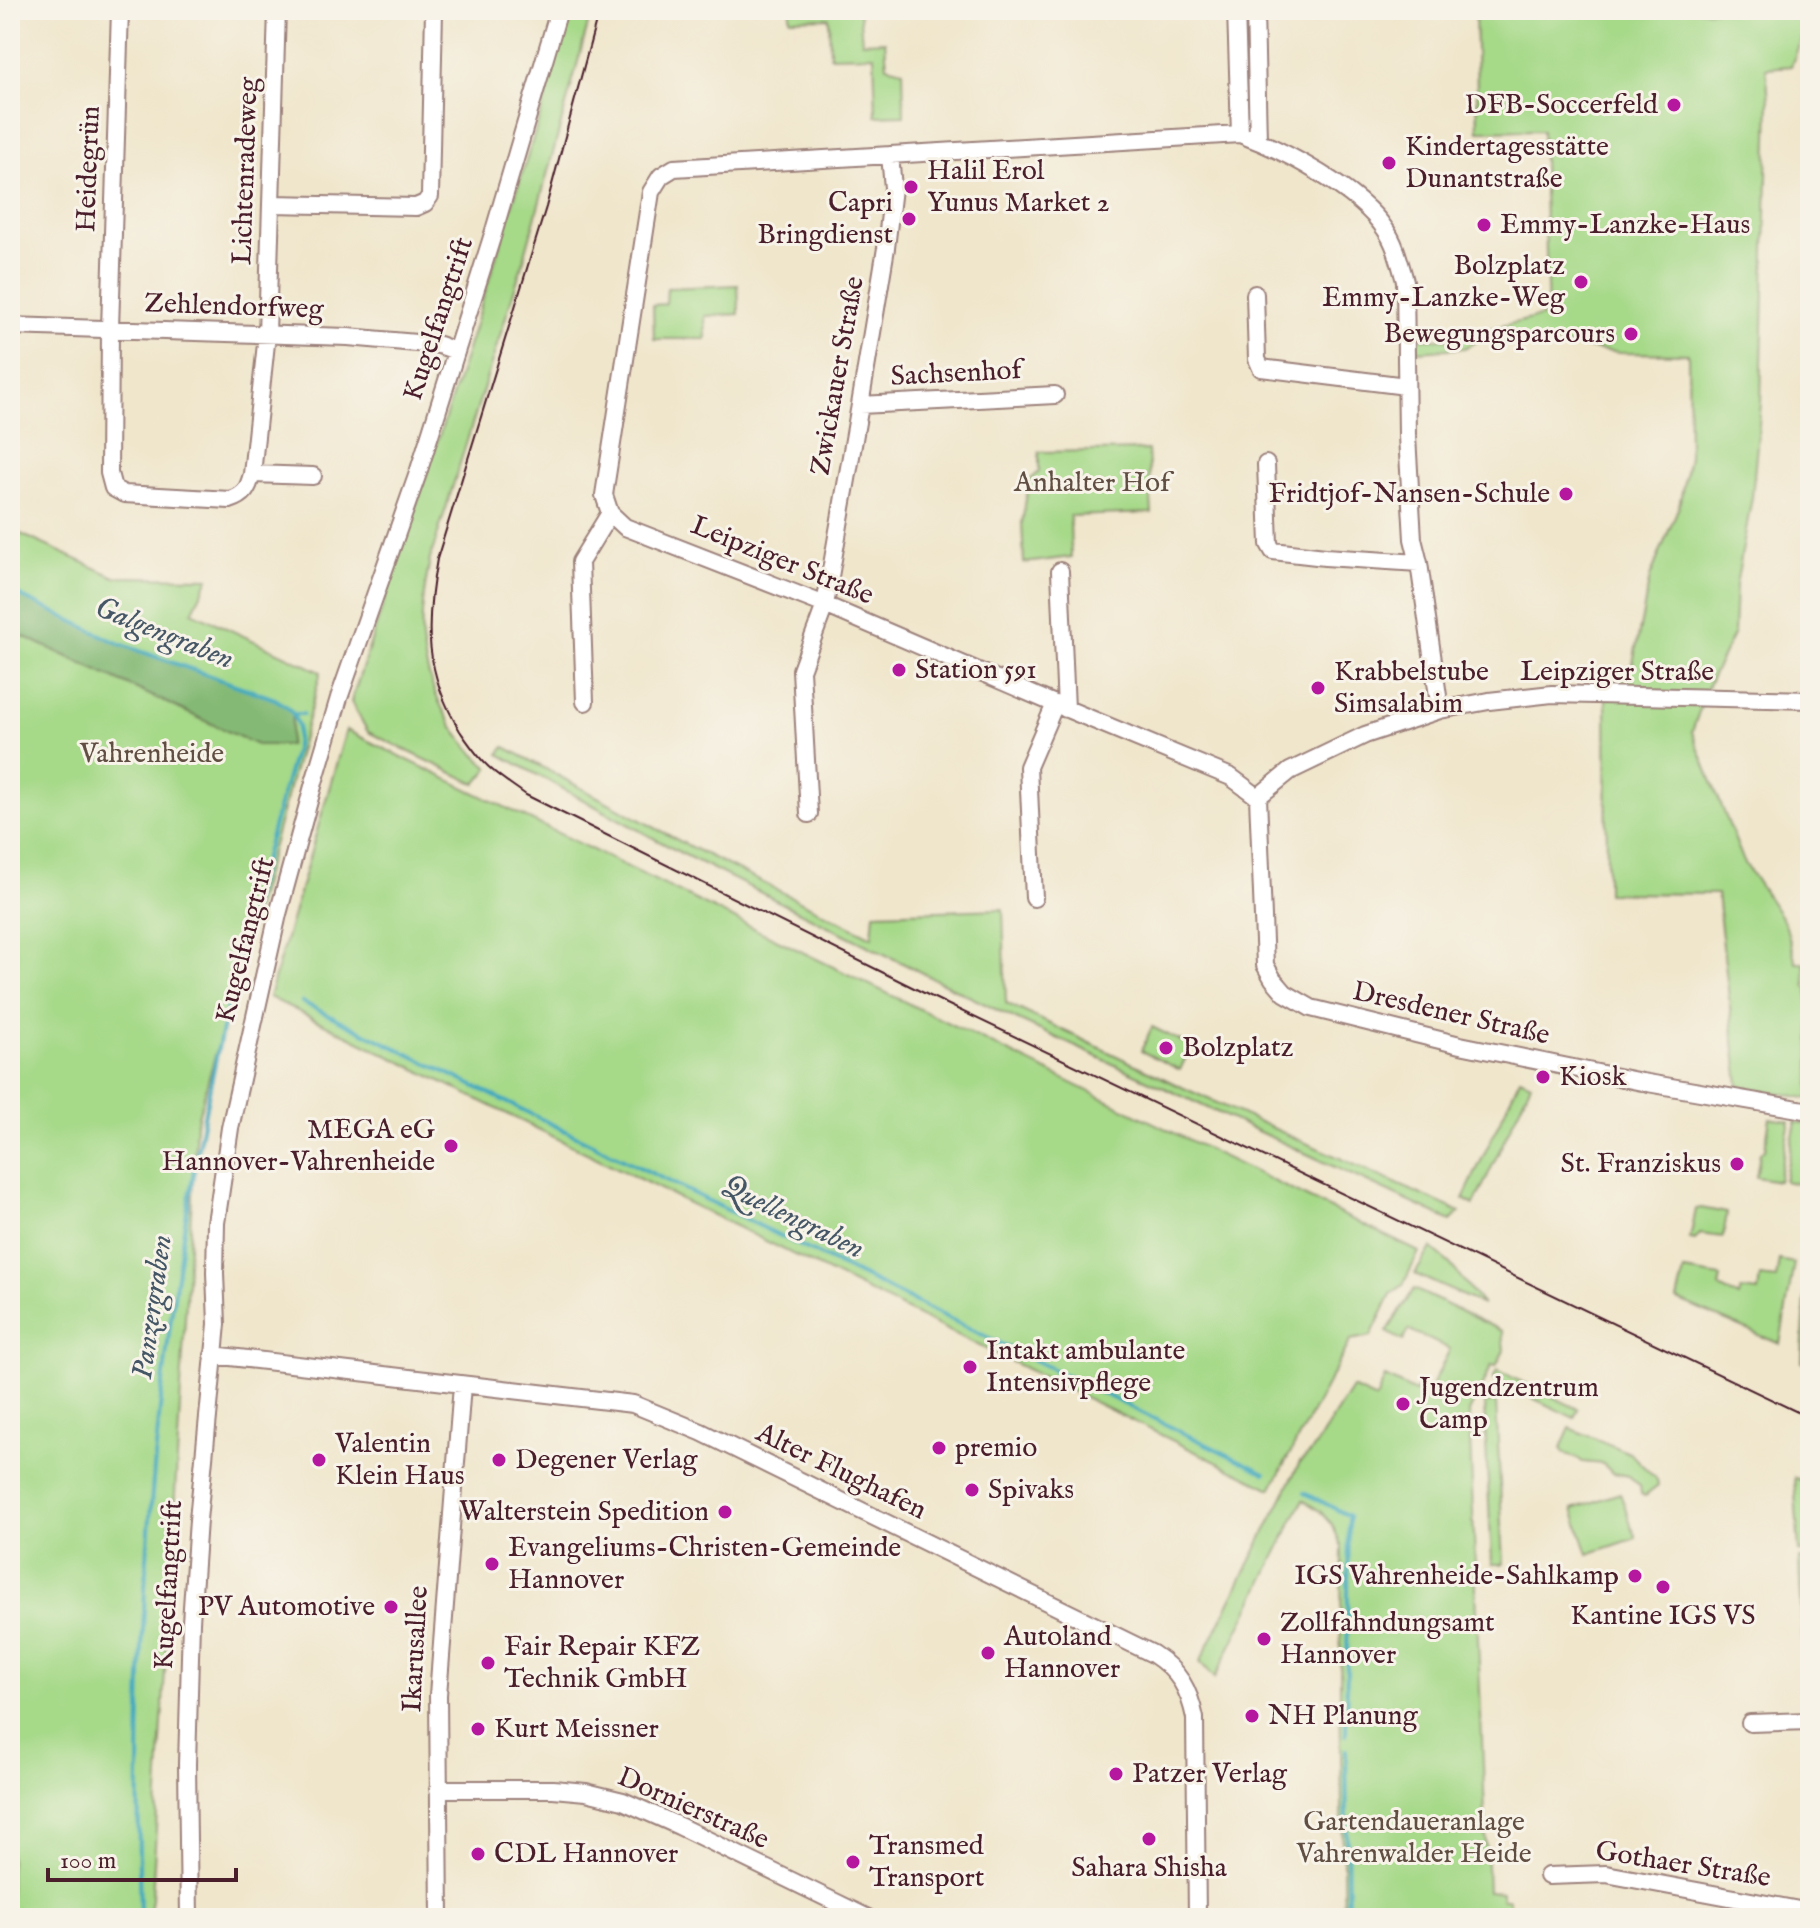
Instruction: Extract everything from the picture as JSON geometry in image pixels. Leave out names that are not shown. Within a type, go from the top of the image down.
[{"type":"street","name":"Heidegrün","points":[[120,10],[108,458],[113,488],[124,494],[230,500],[243,496],[252,474]]},
{"type":"street","name":"Lichtenradeweg","points":[[252,474],[267,334],[277,10]]},
{"type":"street","points":[[272,204],[416,207],[425,203],[430,196],[434,10]]},
{"type":"street","name":"Kugelfangtrift","points":[[189,1918],[187,1764],[191,1622],[217,1324],[216,1223],[230,1128],[267,958],[300,830],[339,698],[418,473],[559,10]]},
{"type":"street","points":[[1236,10],[1240,134]]},
{"type":"street","points":[[1255,10],[1258,141]]},
{"type":"street","points":[[585,702],[580,562],[610,513],[604,495],[651,192],[661,176],[674,168],[1240,134],[1347,190],[1386,229],[1398,257],[1405,281],[1413,539],[1440,710]]},
{"type":"street","name":"Zwickauer Straße","points":[[809,814],[801,670],[825,605],[860,405],[886,248],[893,188],[890,155]]},
{"type":"street","points":[[1255,294],[1257,359],[1261,368],[1406,386]]},
{"type":"street","name":"Zehlendorfweg","points":[[10,326],[348,337],[439,345],[456,351]]},
{"type":"street","name":"Sachsenhof","points":[[860,405],[1055,395]]},
{"type":"street","points":[[1266,464],[1269,544],[1273,551],[1419,563]]},
{"type":"street","points":[[252,474],[313,476]]},
{"type":"street","name":"Leipziger Straße","points":[[610,513],[625,527],[825,605],[1231,777],[1258,797],[1290,771],[1365,735],[1440,710],[1489,701],[1552,694],[1810,700]]},
{"type":"street","points":[[1034,898],[1028,767],[1060,707],[1060,571]]},
{"type":"street","name":"Dresdener Straße","points":[[1258,797],[1265,965],[1285,993],[1311,1008],[1460,1045],[1642,1082],[1810,1111]]},
{"type":"street","name":"Alter Flughafen","points":[[213,1355],[633,1404],[672,1419],[1164,1661],[1182,1681],[1191,1698],[1195,1718],[1197,1918]]},
{"type":"street","name":"Ikarusallee","points":[[440,1918],[438,1695],[462,1385]]},
{"type":"street","points":[[1750,1723],[1810,1721]]},
{"type":"street","name":"Dornierstraße","points":[[438,1789],[553,1789],[586,1792],[623,1801],[868,1918]]},
{"type":"street","name":"Gothaer Straße","points":[[1548,1876],[1606,1874],[1810,1912]]},
{"type":"green space","points":[[569,10],[592,10],[524,259],[430,559],[423,599],[422,639],[435,694],[452,726],[489,768],[476,784],[368,732],[351,702],[457,382],[546,97]]},
{"type":"green space","points":[[790,10],[859,10],[862,42],[885,41],[887,66],[903,70],[904,115],[876,116],[874,55],[830,56],[829,18],[790,19]]},
{"type":"green space","points":[[1475,10],[1810,10],[1791,66],[1766,68],[1769,101],[1761,403],[1752,497],[1736,585],[1734,633],[1709,683],[1692,732],[1744,862],[1785,923],[1796,963],[1804,963],[1810,1007],[1810,1099],[1739,1085],[1717,894],[1607,893],[1606,688],[1633,663],[1650,577],[1679,506],[1689,457],[1688,354],[1620,353],[1538,341],[1478,341],[1464,348],[1417,351],[1415,339],[1456,339],[1548,315],[1542,130],[1478,131]]},
{"type":"green space","points":[[738,285],[739,314],[705,316],[706,339],[654,339],[653,305],[666,304],[667,288]]},
{"type":"green space","name":"Anhalter Hof","points":[[1148,450],[1152,513],[1070,516],[1071,557],[1024,563],[1022,523],[1029,481],[1039,472],[1039,452]]},
{"type":"green space","name":"Vahrenheide","points":[[10,529],[115,577],[209,578],[192,612],[321,672],[196,1124],[149,1918],[10,1918]]},
{"type":"green space","points":[[10,591],[120,644],[275,699],[293,714],[289,745],[257,745],[10,630]]},
{"type":"green space","points":[[346,730],[1419,1252],[1403,1285],[1391,1294],[1371,1336],[1351,1340],[1271,1489],[269,997]]},
{"type":"green space","points":[[505,747],[685,844],[872,937],[874,913],[1003,909],[1006,1003],[1186,1089],[1460,1212],[1451,1221],[1001,1012],[679,852],[499,754]]},
{"type":"green space","name":"Bolzplatz","points":[[1152,1027],[1191,1046],[1180,1070],[1141,1051]]},
{"type":"green space","points":[[1520,1078],[1531,1083],[1474,1205],[1463,1199]]},
{"type":"green space","points":[[1770,1118],[1790,1121],[1778,1181],[1756,1177]]},
{"type":"green space","points":[[1796,1122],[1810,1124],[1808,1186],[1784,1181]]},
{"type":"green space","points":[[1810,1185],[1810,1366],[1802,1362]]},
{"type":"green space","points":[[1696,1209],[1727,1213],[1723,1237],[1700,1234],[1695,1240],[1690,1239]]},
{"type":"green space","points":[[1431,1248],[1450,1264],[1483,1305],[1415,1274]]},
{"type":"green space","points":[[1779,1260],[1794,1263],[1780,1344],[1677,1300],[1684,1271],[1721,1277],[1719,1287],[1739,1297],[1741,1290],[1758,1292],[1760,1277],[1776,1279]]},
{"type":"green space","name":"Gartendaueranlage Vahrenwalder Heide","points":[[1414,1289],[1502,1331],[1504,1350],[1496,1366],[1492,1365],[1469,1412],[1488,1891],[1502,1892],[1502,1899],[1509,1899],[1509,1918],[1344,1918],[1340,1691],[1342,1547],[1332,1524],[1320,1511],[1303,1500],[1215,1678],[1200,1662],[1300,1462],[1310,1454],[1352,1388],[1376,1399],[1385,1377],[1415,1392],[1419,1385],[1430,1390],[1450,1349],[1409,1330],[1403,1341],[1387,1332]]},
{"type":"green space","points":[[1497,1370],[1578,1409],[1574,1418],[1493,1379]]},
{"type":"green space","points":[[1496,1402],[1504,1564],[1492,1564],[1484,1403]]},
{"type":"green space","points":[[1570,1428],[1630,1453],[1657,1480],[1658,1486],[1645,1496],[1629,1476],[1613,1473],[1603,1464],[1583,1462],[1564,1453],[1561,1448]]},
{"type":"green space","points":[[1794,1477],[1806,1483],[1809,1552],[1799,1552]]},
{"type":"green space","points":[[1620,1493],[1636,1538],[1588,1554],[1573,1509]]},
{"type":"green space","points":[[1799,1559],[1810,1559],[1810,1633],[1803,1643]]},
{"type":"waterway","name":"Galgengraben","points":[[10,591],[120,644],[275,699],[293,714],[303,714]]},
{"type":"waterway","name":"Panzergraben","points":[[140,1918],[140,1697],[153,1476],[165,1366],[198,1147],[237,966],[296,746],[298,726],[293,714]]},
{"type":"waterway","name":"Quellengraben","points":[[302,1002],[1265,1473]]},
{"type":"waterway","name":"Quellengraben","points":[[1305,1493],[1349,1516],[1346,1735]]},
{"type":"waterway","name":"Quellengraben","points":[[1346,1750],[1348,1918]]},
{"type":"tram line","points":[[599,10],[546,207],[437,559],[433,583],[430,647],[434,668],[448,709],[478,756],[495,773],[526,795],[928,995],[1810,1418]]},
{"type":"place","name":"DFB-Soccerfeld","points":[[1674,105]]},
{"type":"place","name":"Kindertagesstätte Dunantstraße","points":[[1389,163]]},
{"type":"place","name":"Halil Erol Yunus Market 2","points":[[911,187]]},
{"type":"place","name":"Capri Bringdienst","points":[[909,219]]},
{"type":"place","name":"Emmy-Lanzke-Haus","points":[[1484,225]]},
{"type":"place","name":"Bolzplatz Emmy-Lanzke-Weg","points":[[1581,282]]},
{"type":"place","name":"Bewegungsparcours","points":[[1631,334]]},
{"type":"place","name":"Fridtjof-Nansen-Schule","points":[[1566,494]]},
{"type":"place","name":"Station 591","points":[[899,670]]},
{"type":"place","name":"Krabbelstube Simsalabim","points":[[1318,688]]},
{"type":"place","name":"Bolzplatz","points":[[1166,1048]]},
{"type":"place","name":"Kiosk","points":[[1543,1077]]},
{"type":"place","name":"MEGA eG Hannover-Vahrenheide","points":[[451,1146]]},
{"type":"place","name":"St. Franziskus","points":[[1737,1164]]},
{"type":"place","name":"Intakt ambulante Intensivpflege","points":[[970,1367]]},
{"type":"place","name":"Jugendzentrum Camp","points":[[1403,1404]]},
{"type":"place","name":"premio","points":[[939,1448]]},
{"type":"place","name":"Valentin Klein Haus","points":[[319,1460]]},
{"type":"place","name":"Degener Verlag","points":[[499,1460]]},
{"type":"place","name":"Spivaks","points":[[972,1490]]},
{"type":"place","name":"Walterstein Spedition","points":[[725,1512]]},
{"type":"place","name":"Evangeliums-Christen-Gemeinde Hannover","points":[[492,1564]]},
{"type":"place","name":"IGS Vahrenheide-Sahlkamp","points":[[1635,1576]]},
{"type":"place","name":"Kantine IGS VS","points":[[1663,1587]]},
{"type":"place","name":"PV Automotive","points":[[391,1607]]},
{"type":"place","name":"Zollfahndungsamt Hannover","points":[[1264,1639]]},
{"type":"place","name":"Autoland Hannover","points":[[988,1653]]},
{"type":"place","name":"Fair Repair KFZ Technik GmbH","points":[[488,1663]]},
{"type":"place","name":"NH Planung","points":[[1252,1716]]},
{"type":"place","name":"Kurt Meissner","points":[[478,1729]]},
{"type":"place","name":"Patzer Verlag","points":[[1116,1774]]},
{"type":"place","name":"Sahara Shisha","points":[[1149,1839]]},
{"type":"place","name":"CDL Hannover","points":[[478,1854]]},
{"type":"place","name":"Transmed Transport","points":[[853,1862]]}]
